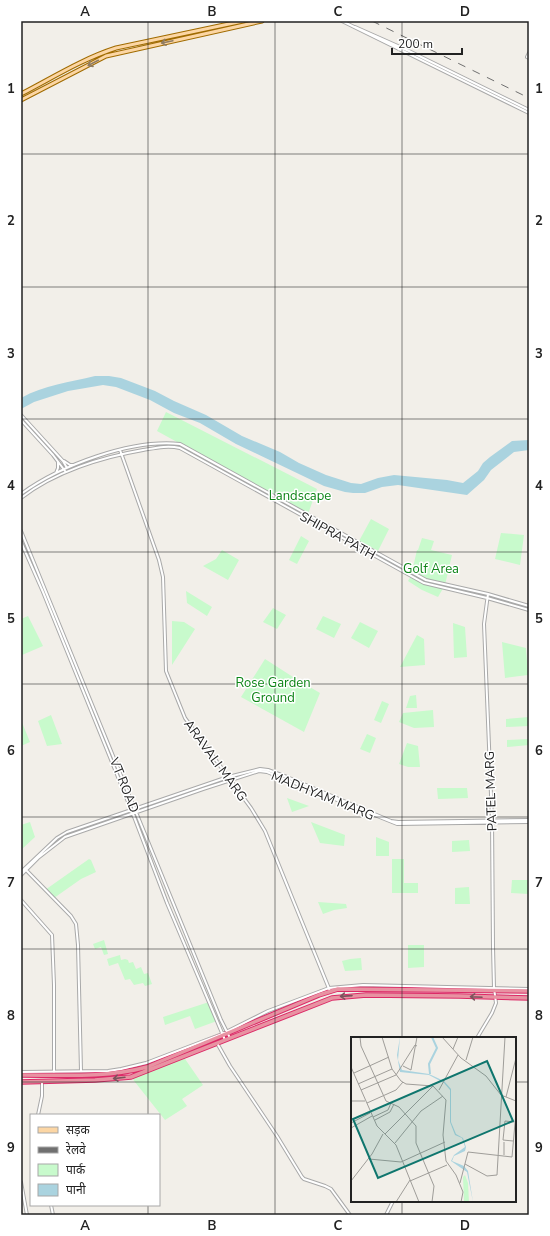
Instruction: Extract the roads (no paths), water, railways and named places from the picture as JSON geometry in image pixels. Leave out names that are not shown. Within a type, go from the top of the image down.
[{"type":"highway","points":[[21,1075],[95,1074],[136,1070],[153,1065],[330,989],[529,990]]},
{"type":"highway","points":[[21,1082],[95,1080],[131,1077],[326,999],[340,996],[459,996],[529,998]]},
{"type":"main road","points":[[21,94],[100,53],[116,48],[242,21]]},
{"type":"main road","points":[[21,100],[106,56],[262,21]]},
{"type":"street","points":[[342,21],[529,113]]},
{"type":"street","points":[[354,27],[358,27],[409,51],[529,110]]},
{"type":"street","points":[[529,54],[527,57],[529,58]]},
{"type":"street","points":[[21,415],[63,461],[69,471]]},
{"type":"street","points":[[21,420],[66,473]]},
{"type":"street","name":"SHIPRA PATH","points":[[21,494],[38,482],[67,468],[98,456],[120,450],[160,444],[180,444],[426,580],[488,594],[529,606]]},
{"type":"street","name":"SHIPRA PATH","points":[[21,498],[41,484],[100,459],[121,454],[167,447],[183,449],[425,583],[529,610]]},
{"type":"street","name":"ARAVALI MARG","points":[[120,450],[156,552],[163,577],[166,671],[169,680],[185,718],[251,808],[265,831],[330,989]]},
{"type":"street","points":[[63,461],[70,465],[76,465]]},
{"type":"street","points":[[55,474],[58,468],[58,462]]},
{"type":"street","name":"VT ROAD","points":[[21,531],[117,771]]},
{"type":"street","name":"VT ROAD","points":[[21,542],[230,1038]]},
{"type":"street","name":"PATEL MARG","points":[[488,594],[484,624],[492,821],[495,998]]},
{"type":"street","name":"MADHYAM MARG","points":[[21,873],[65,837],[228,777],[260,769],[268,770],[391,821],[529,821]]},
{"type":"street","name":"MADHYAM MARG","points":[[21,873],[36,857],[64,834],[230,780],[264,771],[397,824],[492,821]]},
{"type":"street","name":"VT ROAD","points":[[134,812],[167,903],[225,1040]]},
{"type":"street","points":[[26,870],[71,916],[76,924],[79,965],[81,1071]]},
{"type":"street","points":[[21,900],[52,935],[54,985],[54,1072]]},
{"type":"street","points":[[478,1037],[495,1007],[495,998]]},
{"type":"street","points":[[21,1072],[97,1072],[121,1069],[146,1063],[223,1034]]},
{"type":"street","points":[[215,1038],[230,1066],[277,1136],[302,1177],[333,1190],[350,1215]]},
{"type":"street","points":[[38,1114],[42,1096],[42,1081]]},
{"type":"street","points":[[21,1182],[27,1215]]},
{"type":"street","points":[[386,1215],[392,1202]]},
{"type":"water","points":[[95,376],[121,378],[155,391],[206,415],[242,436],[280,452],[299,463],[326,475],[351,483],[361,484],[378,478],[394,475],[463,483],[478,471],[483,463],[490,457],[512,441],[529,440],[529,450],[514,452],[491,470],[484,480],[467,495],[398,485],[382,487],[365,493],[353,493],[324,486],[236,444],[200,423],[174,413],[150,400],[116,387],[103,385],[68,391],[34,402],[21,409],[21,398],[57,384]]},
{"type":"railway","points":[[372,21],[529,98]]},
{"type":"park label","name":"Landscape","points":[[300,495]]},
{"type":"park label","name":"Golf Area","points":[[431,568]]},
{"type":"park label","name":"Rose Garden Ground","points":[[273,690]]}]
